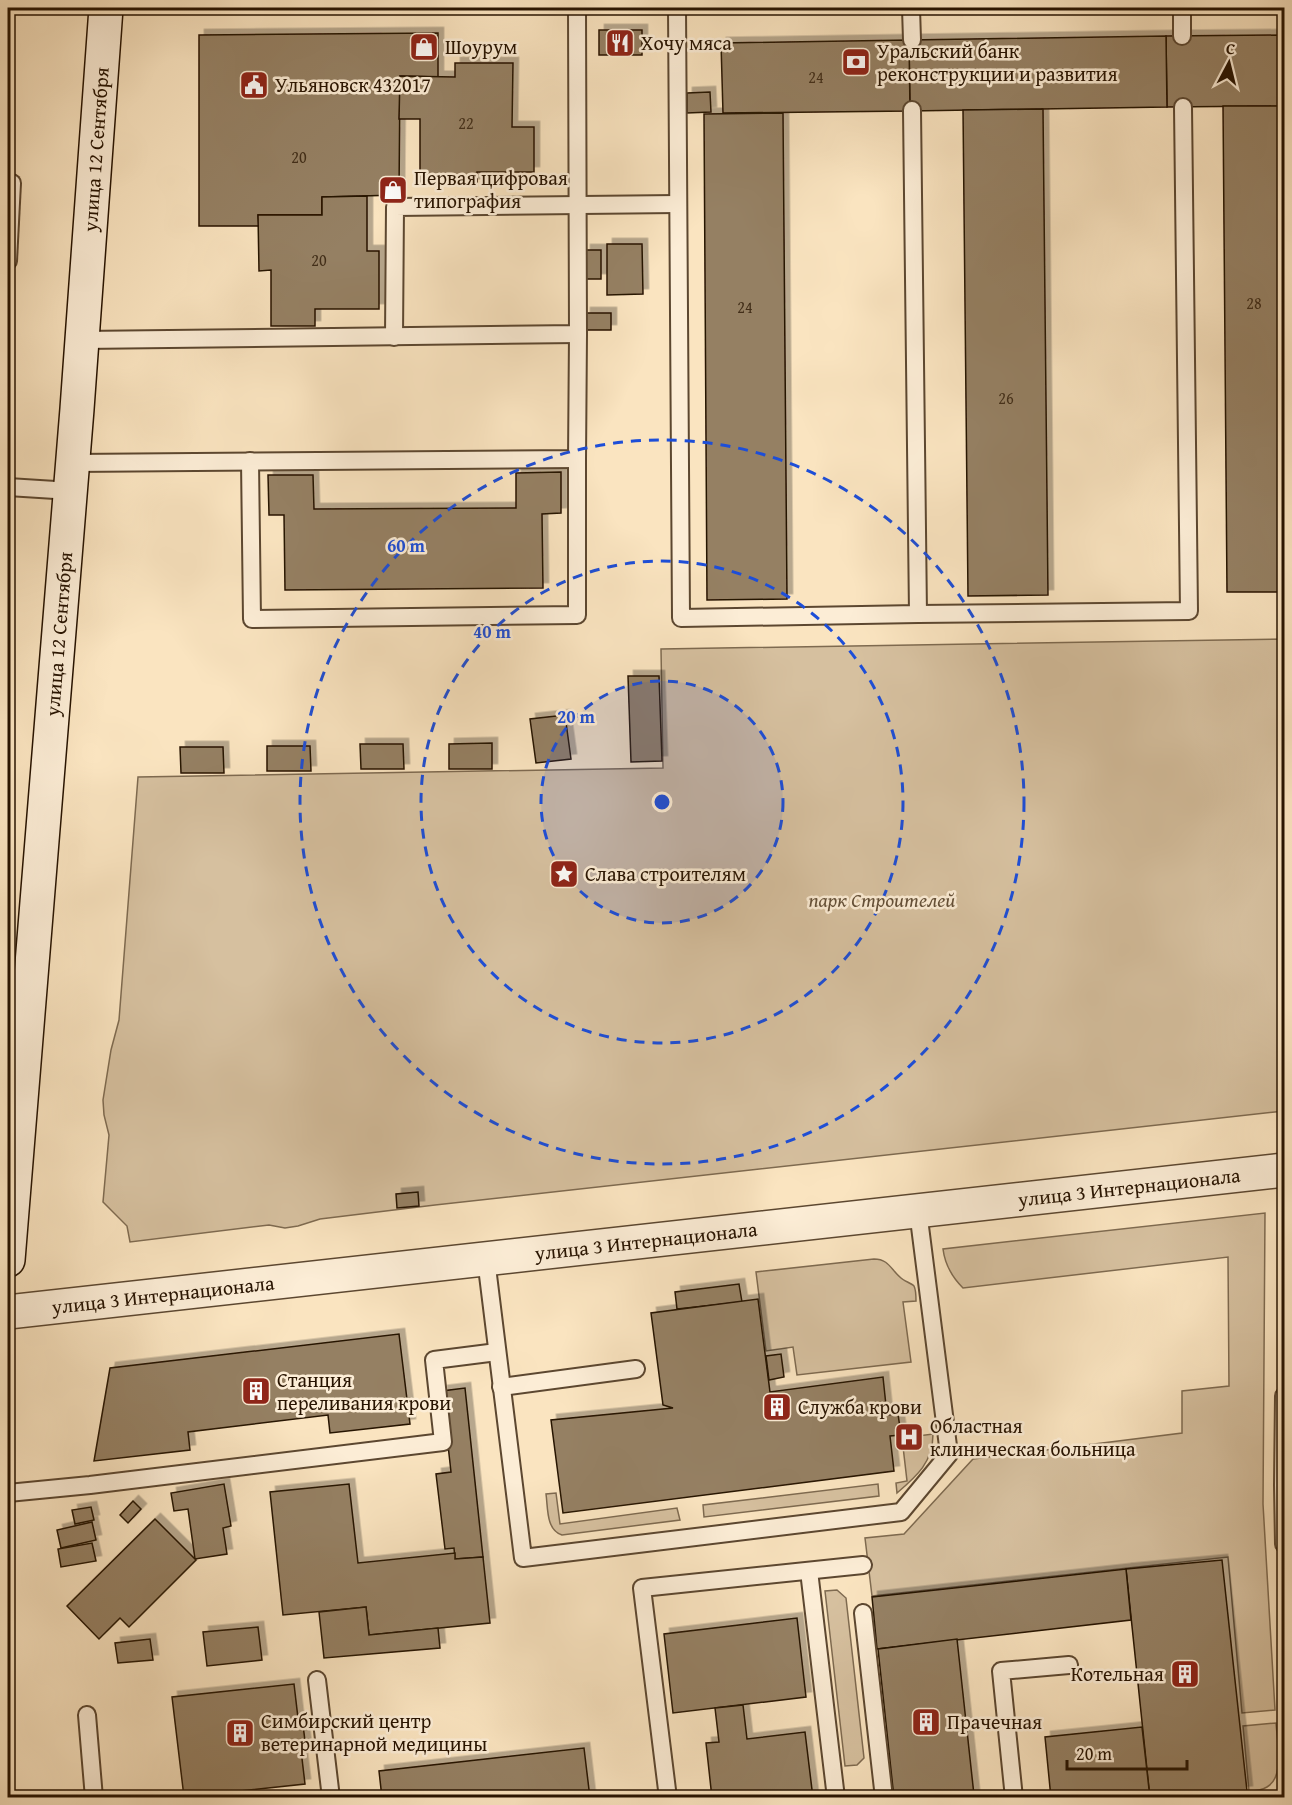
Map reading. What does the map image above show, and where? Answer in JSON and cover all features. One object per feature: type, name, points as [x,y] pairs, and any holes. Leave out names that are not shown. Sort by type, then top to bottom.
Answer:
[{"type":"street","name":"улица 12 Сентября","points":[[8,1260],[72,477],[106,8]]},
{"type":"street","name":"улица 3 Интернационала","points":[[8,1312],[1284,1170]]},
{"type":"lane","points":[[249,461],[252,620],[577,615],[577,8]]},
{"type":"lane","points":[[677,8],[681,618],[1189,611],[1182,107]]},
{"type":"lane","points":[[911,8],[912,40]]},
{"type":"lane","points":[[1182,8],[1182,36]]},
{"type":"lane","points":[[912,110],[918,614]]},
{"type":"lane","points":[[8,261],[12,183]]},
{"type":"lane","points":[[394,337],[394,207],[678,204]]},
{"type":"lane","points":[[82,340],[578,334]]},
{"type":"lane","points":[[8,487],[72,477],[249,461],[577,459]]},
{"type":"lane","points":[[486,1259],[523,1558],[901,1512],[950,1454],[918,1211]]},
{"type":"lane","points":[[8,1493],[102,1484],[443,1442],[434,1360],[497,1352]]},
{"type":"lane","points":[[501,1387],[636,1369]]},
{"type":"lane","points":[[1284,1396],[1284,1544]]},
{"type":"lane","points":[[668,1797],[642,1588],[863,1565]]},
{"type":"lane","points":[[809,1570],[836,1797]]},
{"type":"lane","points":[[863,1613],[884,1797]]},
{"type":"lane","points":[[1014,1797],[1001,1671],[1070,1665]]},
{"type":"lane","points":[[316,1680],[331,1797]]},
{"type":"lane","points":[[87,1715],[94,1797]]},
{"type":"green space","name":"парк Строителей","points":[[1284,639],[1284,1111],[435,1205],[320,1219],[285,1228],[269,1225],[130,1242],[127,1226],[103,1202],[109,1135],[103,1100],[111,1050],[119,1020],[138,777],[663,768],[661,649]]},
{"type":"green space","points":[[1265,1213],[1263,1504],[1275,1710],[1242,1713],[1228,1557],[872,1596],[865,1538],[904,1534],[973,1459],[1182,1433],[1182,1391],[1229,1386],[1228,1257],[963,1288],[950,1270],[943,1249]]},
{"type":"green space","points":[[874,1259],[886,1263],[915,1288],[916,1301],[903,1302],[911,1362],[797,1375],[793,1347],[766,1351],[756,1272]]},
{"type":"green space","points":[[933,1434],[927,1460],[911,1481],[897,1493],[896,1483],[907,1481],[902,1438]]},
{"type":"green space","points":[[878,1484],[879,1496],[704,1517],[703,1505]]},
{"type":"green space","points":[[556,1493],[560,1524],[677,1508],[680,1520],[562,1535],[550,1524],[548,1512],[546,1494]]},
{"type":"green space","points":[[837,1590],[846,1598],[864,1758],[857,1765],[845,1766],[825,1591]]},
{"type":"green space","points":[[1276,1723],[1279,1758],[1276,1775],[1267,1787],[1249,1791],[1243,1726]]},
{"type":"building","name":"Хочу мяса","points":[[599,30],[642,30],[642,55],[599,55]]},
{"type":"building","points":[[438,33],[438,77],[400,76],[399,195],[322,197],[322,215],[258,215],[259,226],[199,226],[199,35]]},
{"type":"building","points":[[1284,35],[1284,106],[1167,107],[1166,36]]},
{"type":"building","points":[[1166,36],[1167,107],[910,111],[909,40]]},
{"type":"building","points":[[909,40],[910,111],[723,113],[721,43]]},
{"type":"building","points":[[455,63],[513,63],[512,127],[534,127],[534,172],[477,172],[477,184],[420,184],[420,119],[399,119],[400,76],[455,77]]},
{"type":"building","points":[[710,92],[711,112],[687,113],[687,93]]},
{"type":"building","points":[[1223,106],[1284,106],[1284,592],[1227,592]]},
{"type":"building","points":[[1043,109],[1048,595],[968,596],[963,110]]},
{"type":"building","points":[[783,113],[787,599],[707,600],[704,114]]},
{"type":"building","points":[[367,196],[367,251],[379,251],[379,309],[315,309],[315,326],[271,326],[271,270],[259,271],[258,215],[322,215],[322,197]]},
{"type":"building","points":[[607,244],[642,244],[643,294],[607,295]]},
{"type":"building","points":[[585,250],[601,250],[601,279],[585,279]]},
{"type":"building","points":[[585,313],[611,313],[611,330],[585,330]]},
{"type":"building","points":[[561,472],[561,513],[542,514],[543,588],[285,590],[284,515],[269,515],[268,475],[313,475],[314,509],[516,508],[516,473]]},
{"type":"building","points":[[628,676],[659,676],[662,761],[631,762]]},
{"type":"building","points":[[565,715],[571,759],[536,763],[530,719]]},
{"type":"building","points":[[492,743],[492,769],[449,769],[449,744]]},
{"type":"building","points":[[360,744],[403,744],[404,769],[361,769]]},
{"type":"building","points":[[267,746],[310,746],[311,771],[267,771]]},
{"type":"building","points":[[180,747],[223,747],[224,773],[181,773]]},
{"type":"building","points":[[418,1192],[419,1206],[397,1208],[396,1194]]},
{"type":"building","points":[[739,1284],[742,1302],[677,1309],[675,1292]]},
{"type":"building","name":"Служба крови","points":[[758,1299],[770,1392],[883,1377],[887,1415],[898,1414],[901,1435],[890,1436],[894,1471],[563,1513],[551,1420],[673,1408],[663,1405],[651,1313]]},
{"type":"building","name":"Станция переливания крови","points":[[399,1334],[410,1424],[330,1433],[328,1415],[188,1432],[190,1450],[94,1461],[110,1368]]},
{"type":"building","points":[[781,1354],[784,1377],[769,1380],[766,1356]]},
{"type":"building","points":[[465,1388],[483,1557],[455,1559],[454,1548],[445,1549],[436,1474],[451,1472],[442,1391]]},
{"type":"building","points":[[224,1484],[231,1526],[223,1528],[227,1554],[195,1559],[188,1509],[174,1511],[171,1493]]},
{"type":"building","points":[[349,1484],[358,1563],[455,1553],[455,1559],[483,1557],[490,1623],[369,1635],[366,1607],[283,1615],[270,1492]]},
{"type":"building","points":[[133,1501],[141,1509],[128,1523],[120,1515]]},
{"type":"building","points":[[91,1507],[94,1520],[75,1524],[72,1510]]},
{"type":"building","points":[[155,1519],[196,1560],[129,1627],[120,1618],[99,1639],[67,1606]]},
{"type":"building","points":[[92,1522],[96,1540],[61,1548],[57,1530]]},
{"type":"building","points":[[92,1543],[96,1561],[61,1567],[58,1549]]},
{"type":"building","name":"Котельная","points":[[1222,1560],[1247,1791],[1190,1798],[1150,1798],[1126,1569]]},
{"type":"building","points":[[1126,1569],[1131,1620],[877,1649],[872,1597]]},
{"type":"building","points":[[366,1607],[369,1635],[438,1628],[440,1648],[324,1658],[319,1612]]},
{"type":"building","points":[[797,1618],[806,1697],[673,1713],[664,1634]]},
{"type":"building","points":[[258,1627],[262,1660],[207,1666],[203,1632]]},
{"type":"building","points":[[150,1639],[153,1660],[118,1663],[115,1643]]},
{"type":"building","name":"Прачечная","points":[[957,1639],[974,1795],[951,1798],[894,1798],[878,1649]]},
{"type":"building","name":"Симбирский центр ветеринарной медицины","points":[[294,1684],[298,1718],[302,1717],[306,1749],[301,1750],[305,1784],[184,1797],[172,1697]]},
{"type":"building","points":[[743,1705],[747,1739],[805,1732],[813,1798],[712,1798],[706,1743],[719,1742],[715,1708]]},
{"type":"building","points":[[1142,1727],[1150,1798],[1051,1798],[1045,1737]]},
{"type":"building","points":[[584,1748],[590,1798],[382,1798],[379,1771]]},
{"type":"place","name":"Хочу мяса","points":[[620,43]]},
{"type":"place","name":"Шоурум","points":[[424,47]]},
{"type":"place","name":"Уральский банк реконструкции и развития","points":[[856,62]]},
{"type":"place","name":"Ульяновск 432017","points":[[254,85]]},
{"type":"place","name":"Первая цифровая типография","points":[[393,190]]},
{"type":"place","name":"Слава строителям","points":[[564,874]]},
{"type":"place","name":"Станция переливания крови","points":[[256,1391]]},
{"type":"place","name":"Служба крови","points":[[777,1407]]},
{"type":"place","name":"Областная клиническая больница","points":[[909,1437]]},
{"type":"place","name":"Котельная","points":[[1185,1674]]},
{"type":"place","name":"Прачечная","points":[[926,1722]]},
{"type":"place","name":"Симбирский центр ветеринарной медицины","points":[[240,1733]]}]
